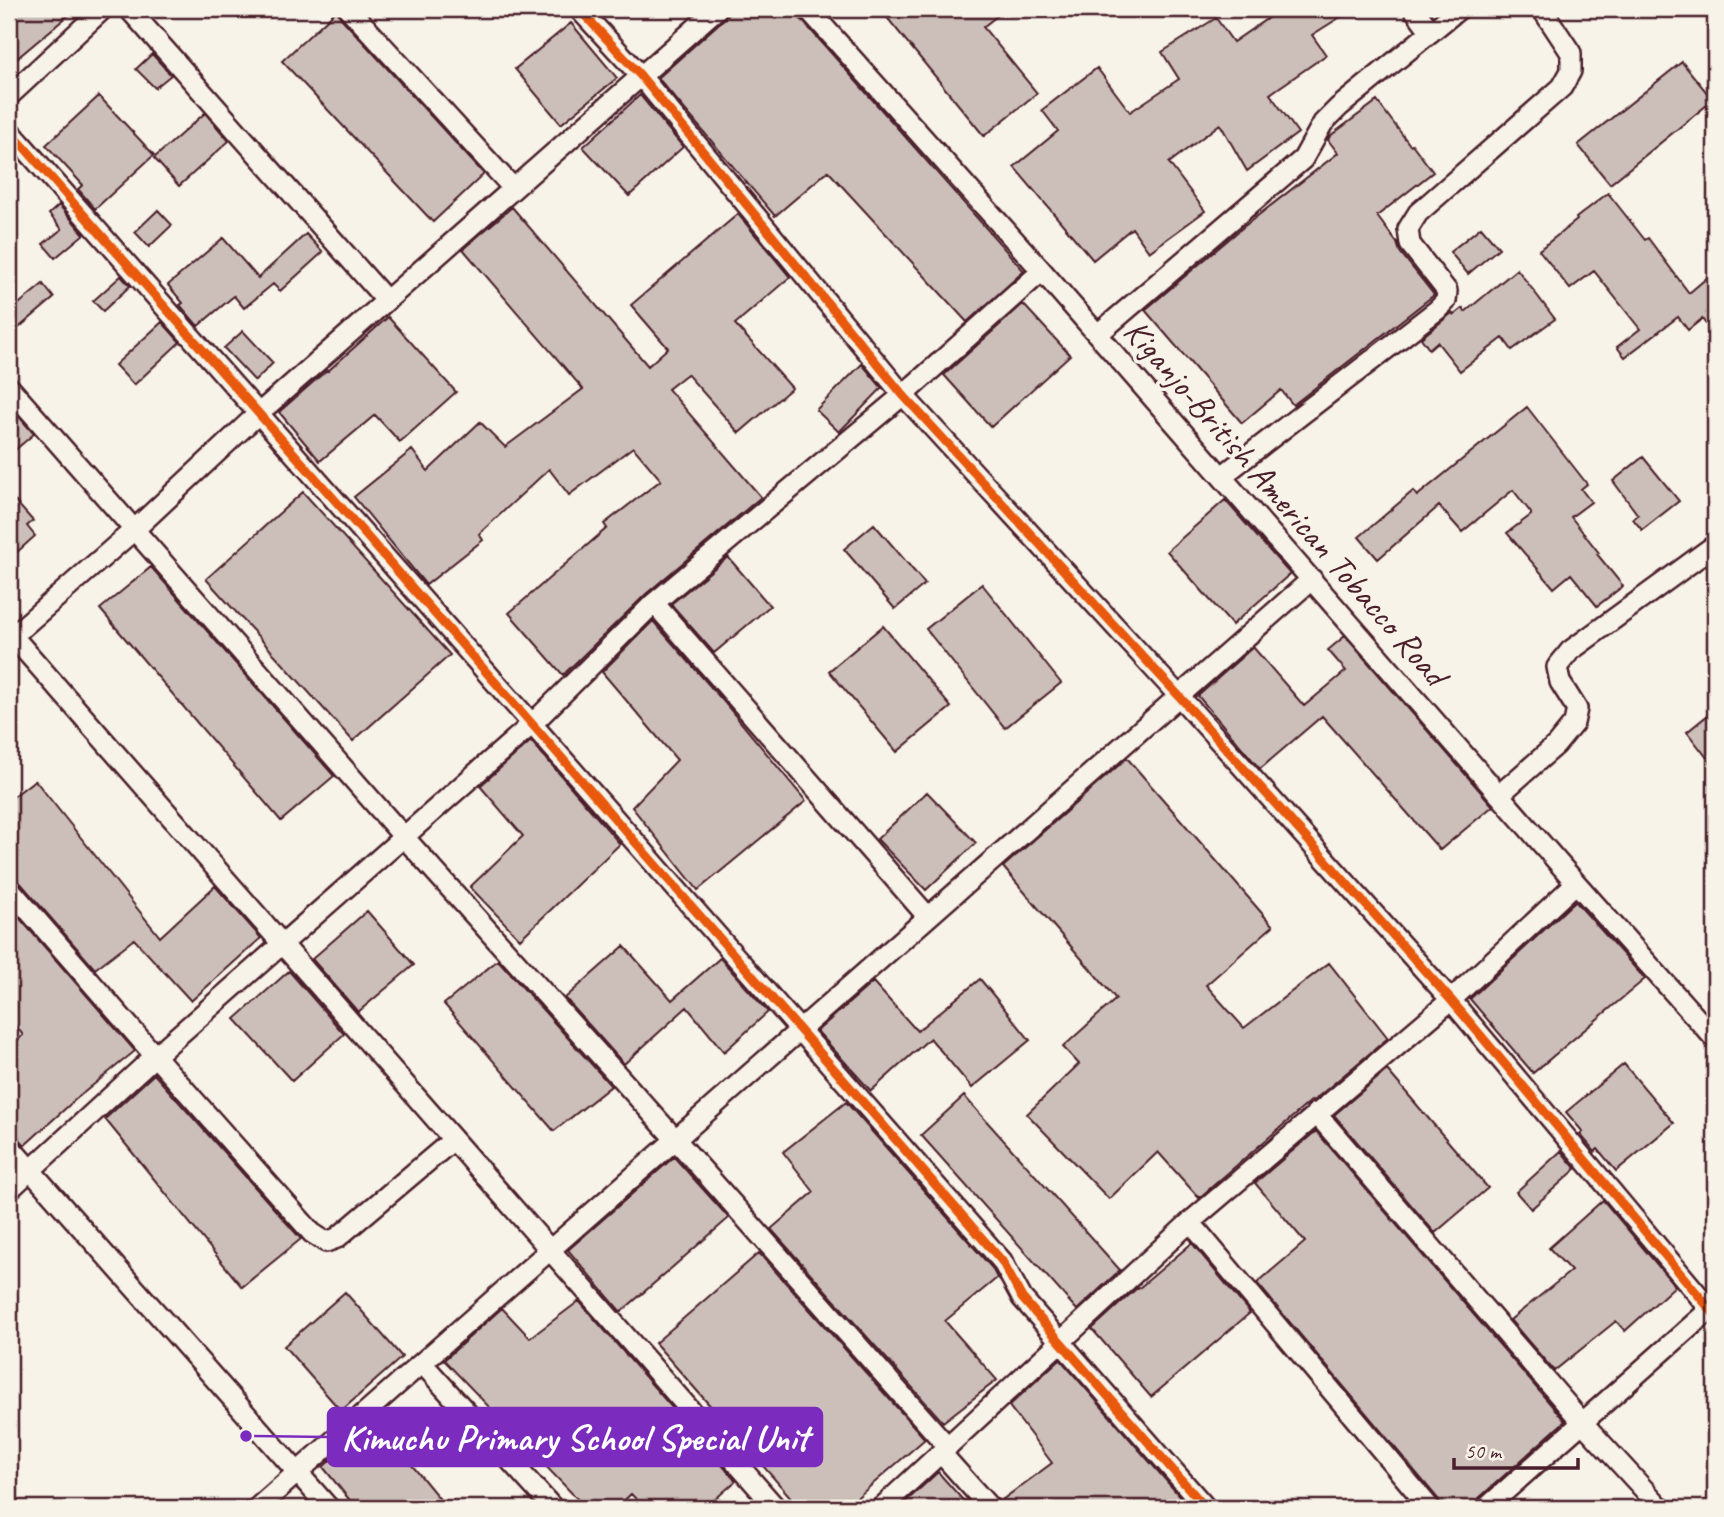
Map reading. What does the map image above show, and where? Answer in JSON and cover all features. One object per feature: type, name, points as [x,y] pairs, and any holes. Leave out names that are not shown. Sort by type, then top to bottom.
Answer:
[{"type":"street","points":[[9,96],[103,9]]},
{"type":"street","points":[[129,9],[386,300]]},
{"type":"street","points":[[349,9],[513,188]]},
{"type":"street","points":[[579,9],[639,75],[903,395],[1179,696],[1451,1000],[1714,1310],[1486,1508]]},
{"type":"street","points":[[717,9],[639,75],[258,414],[134,530],[10,636],[776,1508]]},
{"type":"street","name":"Kiganjo-British American Tobacco Road","points":[[808,9],[1098,334],[1715,1039]]},
{"type":"street","points":[[1413,9],[1431,32]]},
{"type":"street","points":[[1098,334],[1303,159],[1323,123],[1339,107],[1460,9]]},
{"type":"street","points":[[1222,476],[1446,301],[1447,291],[1410,244],[1408,229],[1418,213],[1562,87],[1572,71],[1571,52],[1542,9]]},
{"type":"street","points":[[9,131],[1002,1261],[1022,1298],[1206,1508]]},
{"type":"street","points":[[9,1190],[155,1056],[532,724],[654,603],[903,395],[1042,271]]},
{"type":"street","points":[[9,387],[403,836],[676,1140],[944,1450],[990,1508]]},
{"type":"street","points":[[1499,795],[1556,745],[1574,723],[1577,709],[1560,682],[1558,667],[1570,651],[1715,545]]},
{"type":"street","points":[[257,1508],[1312,579]]},
{"type":"street","points":[[654,603],[929,916]]},
{"type":"street","points":[[881,1508],[1190,1222],[1451,1000],[1576,883]]},
{"type":"street","points":[[9,888],[312,1233],[326,1242],[337,1238],[453,1140]]},
{"type":"street","points":[[1316,1114],[1582,1422],[1661,1508]]},
{"type":"street","points":[[9,1146],[329,1508]]},
{"type":"street","points":[[1190,1222],[1430,1508]]},
{"type":"street","points":[[422,1363],[553,1508]]},
{"type":"building","points":[[9,9],[76,9],[9,65]]},
{"type":"building","points":[[735,9],[794,9],[1024,271],[967,322],[828,171],[775,216],[658,78]]},
{"type":"building","points":[[880,9],[1006,9],[983,27],[1037,93],[984,136]]},
{"type":"building","points":[[1281,9],[1353,9],[1312,35],[1326,55],[1270,94],[1298,133],[1247,171],[1220,124],[1169,163],[1205,211],[1149,252],[1132,228],[1093,260],[1014,167],[1058,131],[1042,110],[1097,68],[1130,112],[1179,79],[1162,52],[1216,18],[1233,42]]},
{"type":"building","points":[[337,10],[340,17],[484,174],[433,222],[282,61]]},
{"type":"building","points":[[571,23],[617,78],[561,124],[515,69]]},
{"type":"building","points":[[152,54],[171,75],[155,88],[136,69]]},
{"type":"building","points":[[1682,62],[1713,100],[1610,184],[1578,145]]},
{"type":"building","points":[[640,95],[683,147],[629,196],[583,147]]},
{"type":"building","points":[[99,96],[154,155],[95,209],[78,189],[83,185],[46,145]]},
{"type":"building","points":[[1377,101],[1433,172],[1377,216],[1397,243],[1400,252],[1434,295],[1293,405],[1281,390],[1242,423],[1145,310],[1242,228],[1338,153],[1328,140],[1330,136]]},
{"type":"building","points":[[205,113],[229,141],[179,186],[154,158]]},
{"type":"building","points":[[1608,193],[1645,240],[1648,238],[1689,293],[1708,277],[1715,285],[1715,336],[1702,319],[1688,330],[1678,317],[1625,357],[1617,347],[1640,329],[1594,271],[1570,289],[1539,250]]},
{"type":"building","points":[[59,205],[84,234],[55,258],[43,244],[62,229],[49,214]]},
{"type":"building","points":[[512,207],[648,366],[668,348],[631,305],[738,214],[790,277],[735,324],[792,388],[739,433],[687,374],[668,389],[761,497],[646,594],[563,675],[509,613],[607,528],[604,524],[661,480],[633,447],[569,495],[549,469],[479,534],[483,540],[426,585],[354,497],[412,450],[428,471],[480,422],[505,447],[583,389],[463,249]]},
{"type":"building","points":[[158,210],[172,225],[149,247],[135,232]]},
{"type":"building","points":[[1481,227],[1499,248],[1468,274],[1450,252]]},
{"type":"building","points":[[306,234],[323,252],[280,291],[273,284],[244,308],[234,296],[198,326],[180,305],[183,303],[168,285],[223,238],[258,278]]},
{"type":"building","points":[[1517,269],[1555,319],[1512,350],[1503,338],[1460,371],[1437,342],[1429,349],[1421,338],[1452,313],[1454,315],[1463,308],[1465,312]]},
{"type":"building","points":[[121,276],[130,286],[103,311],[93,301]]},
{"type":"building","points":[[43,284],[54,298],[9,336],[9,312]]},
{"type":"building","points":[[1023,304],[1070,355],[991,427],[944,375]]},
{"type":"building","points":[[388,317],[456,392],[400,442],[375,415],[320,461],[279,412]]},
{"type":"building","points":[[162,322],[180,342],[134,385],[115,365]]},
{"type":"building","points":[[243,331],[273,363],[255,381],[224,348]]},
{"type":"building","points":[[862,364],[882,388],[839,432],[816,410]]},
{"type":"building","points":[[9,405],[34,434],[9,455]]},
{"type":"building","points":[[1527,407],[1587,484],[1581,489],[1591,502],[1571,517],[1623,586],[1597,606],[1571,574],[1554,588],[1507,533],[1531,515],[1513,490],[1462,532],[1439,506],[1378,559],[1359,537],[1413,491],[1417,496]]},
{"type":"building","points":[[1643,457],[1679,501],[1642,530],[1633,519],[1638,515],[1613,481]]},
{"type":"building","points":[[303,492],[450,655],[353,741],[206,579]]},
{"type":"building","points":[[9,494],[33,521],[27,526],[35,536],[16,553],[9,545]]},
{"type":"building","points":[[1225,500],[1290,574],[1232,625],[1167,551]]},
{"type":"building","points":[[874,524],[925,584],[895,609],[844,549]]},
{"type":"building","points":[[728,557],[770,606],[714,653],[671,604]]},
{"type":"building","points":[[151,567],[334,776],[281,821],[100,609]]},
{"type":"building","points":[[982,584],[1061,683],[1005,728],[926,629]]},
{"type":"building","points":[[653,621],[806,801],[698,890],[632,807],[677,760],[602,672]]},
{"type":"building","points":[[883,626],[951,707],[897,752],[829,671]]},
{"type":"building","points":[[1345,636],[1493,806],[1440,850],[1322,716],[1260,769],[1198,696],[1253,647],[1304,706],[1346,671],[1328,650]]},
{"type":"building","points":[[1708,715],[1715,723],[1715,768],[1687,732]]},
{"type":"building","points":[[531,741],[620,844],[520,939],[470,887],[523,836],[480,786]]},
{"type":"building","points":[[1127,758],[1273,926],[1206,985],[1244,1028],[1329,963],[1388,1038],[1199,1198],[1158,1152],[1109,1199],[1027,1114],[1079,1064],[1063,1047],[1116,999],[1003,867]]},
{"type":"building","points":[[35,780],[160,937],[215,886],[261,938],[191,1001],[134,939],[95,969],[18,880],[9,876],[9,800]]},
{"type":"building","points":[[927,792],[976,843],[926,890],[877,839]]},
{"type":"building","points":[[1575,901],[1645,979],[1533,1073],[1470,999]]},
{"type":"building","points":[[9,906],[135,1051],[25,1145],[9,1132],[9,1049],[23,1035],[9,1018]]},
{"type":"building","points":[[367,911],[414,965],[358,1012],[312,959]]},
{"type":"building","points":[[624,946],[672,1000],[720,958],[768,1012],[724,1052],[687,1007],[624,1064],[565,998]]},
{"type":"building","points":[[498,960],[611,1086],[554,1131],[444,1004]]},
{"type":"building","points":[[289,971],[344,1034],[292,1081],[235,1019]]},
{"type":"building","points":[[980,979],[1030,1040],[972,1088],[930,1038],[871,1091],[817,1031],[873,982],[917,1031]]},
{"type":"building","points":[[1624,1064],[1674,1123],[1616,1171],[1598,1149],[1595,1152],[1566,1112]]},
{"type":"building","points":[[1387,1070],[1488,1188],[1435,1233],[1334,1115]]},
{"type":"building","points":[[154,1074],[301,1239],[242,1287],[105,1119]]},
{"type":"building","points":[[964,1096],[1120,1270],[1077,1310],[921,1135]]},
{"type":"building","points":[[846,1102],[992,1268],[997,1278],[945,1321],[997,1380],[943,1422],[771,1229],[814,1192],[783,1152]]},
{"type":"building","points":[[1316,1131],[1565,1421],[1471,1508],[1442,1508],[1439,1500],[1257,1283],[1305,1242],[1255,1183]]},
{"type":"building","points":[[1561,1151],[1576,1169],[1531,1209],[1516,1192]]},
{"type":"building","points":[[674,1157],[729,1218],[621,1312],[568,1250]]},
{"type":"building","points":[[1603,1200],[1675,1286],[1625,1331],[1616,1321],[1554,1371],[1510,1320],[1571,1271],[1549,1248]]},
{"type":"building","points":[[1192,1243],[1250,1313],[1151,1397],[1092,1329]]},
{"type":"building","points":[[759,1253],[925,1439],[845,1508],[800,1508],[655,1343]]},
{"type":"building","points":[[345,1292],[402,1357],[341,1411],[284,1346]]},
{"type":"building","points":[[579,1301],[736,1481],[705,1508],[645,1508],[631,1494],[616,1508],[586,1508],[444,1360],[502,1308],[530,1338]]},
{"type":"building","points":[[1060,1359],[1190,1508],[1009,1508],[1002,1500],[1052,1463],[1009,1406]]},
{"type":"building","points":[[375,1420],[447,1508],[356,1508],[323,1467]]},
{"type":"building","points":[[938,1472],[970,1508],[899,1508]]},
{"type":"cycle path","points":[[579,9],[640,75],[903,395],[1179,696],[1451,1000],[1715,1315]]},
{"type":"cycle path","points":[[9,130],[1002,1261],[1022,1298],[1206,1508]]},
{"type":"place","name":"Kimuchu Primary School Special Unit","points":[[246,1436]]}]
